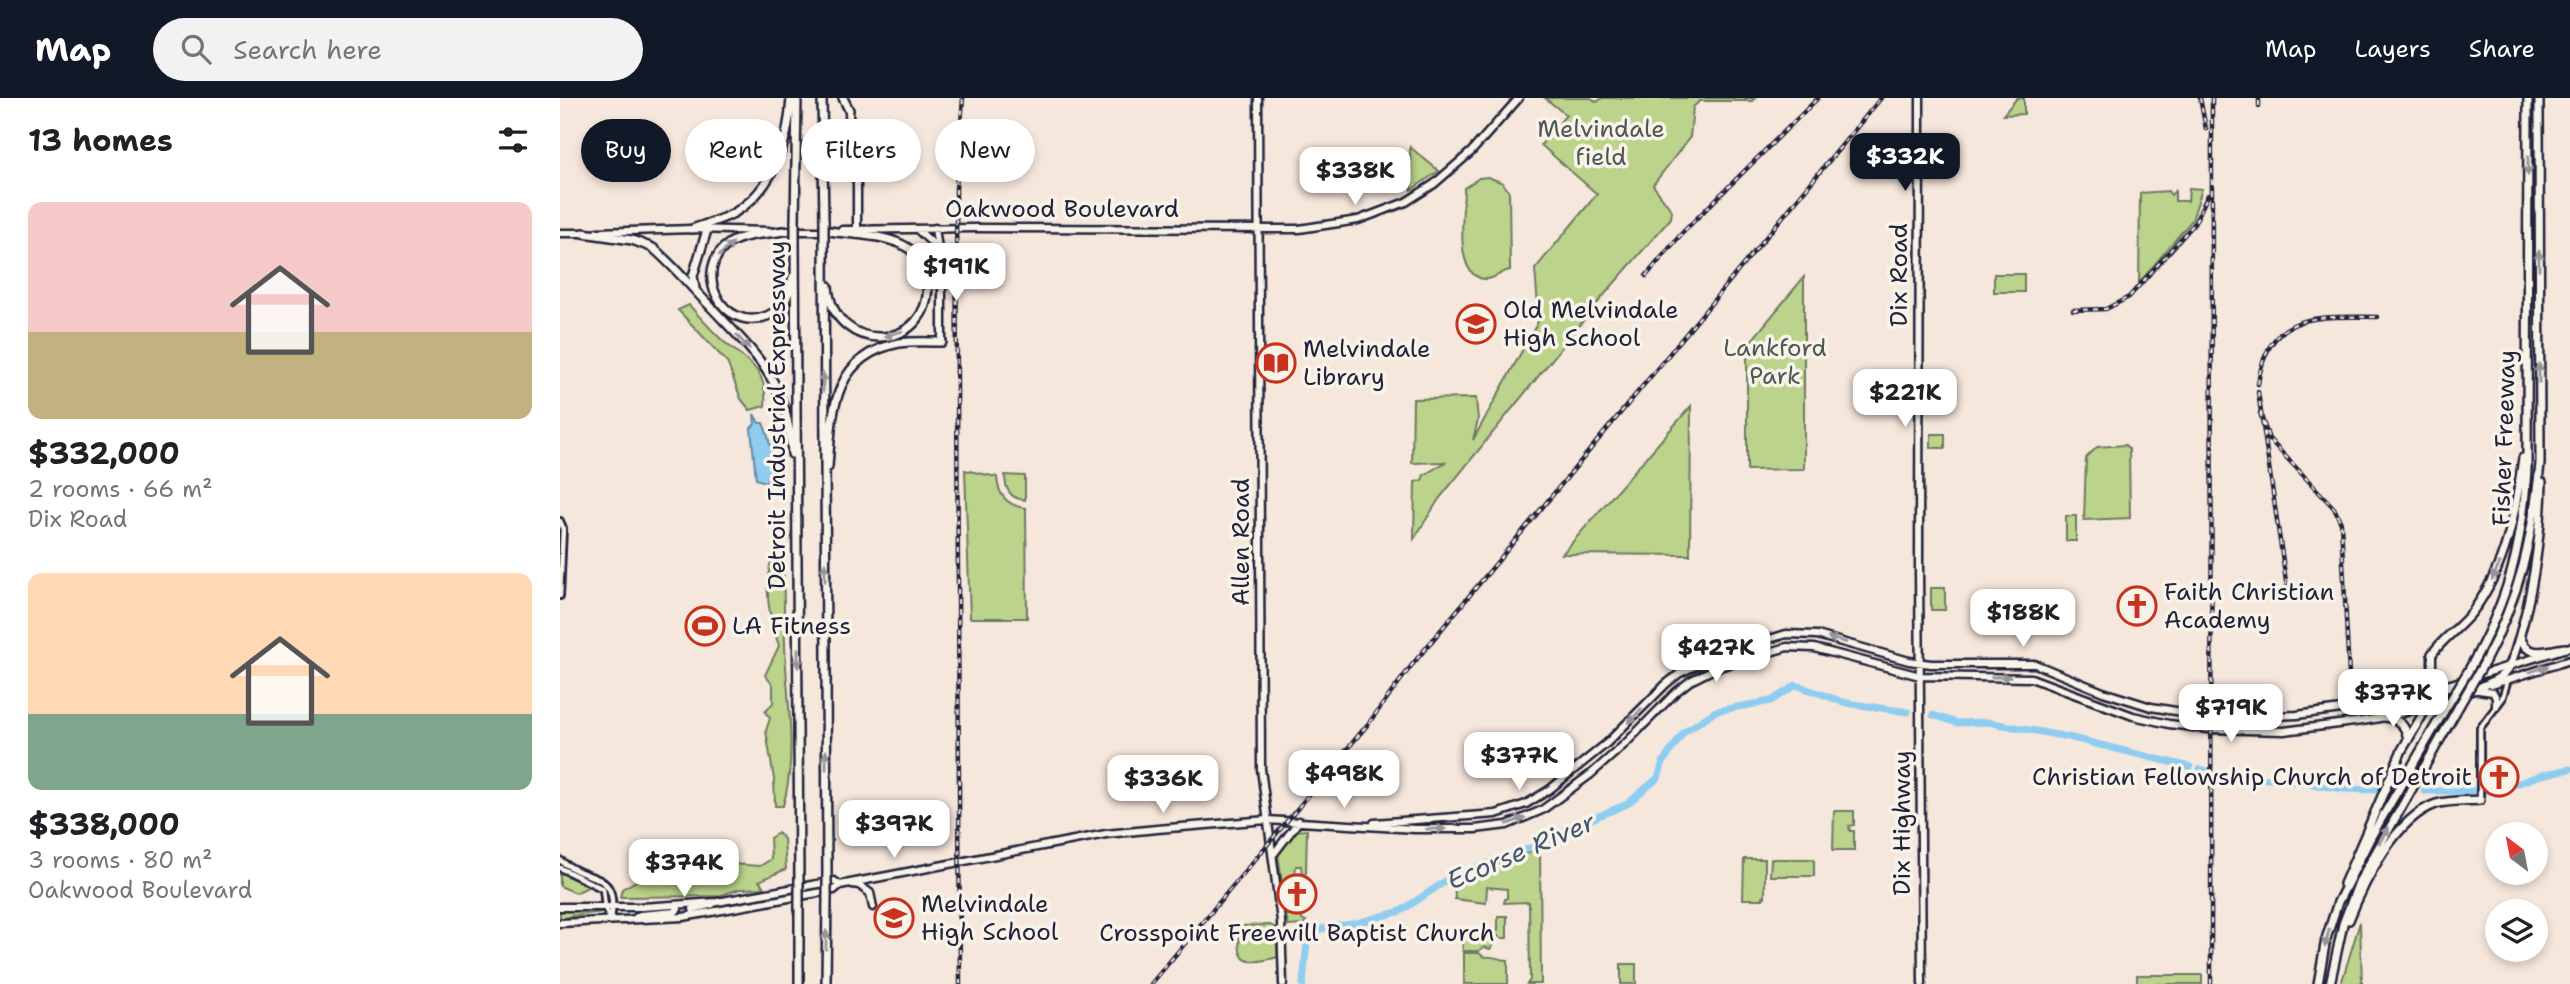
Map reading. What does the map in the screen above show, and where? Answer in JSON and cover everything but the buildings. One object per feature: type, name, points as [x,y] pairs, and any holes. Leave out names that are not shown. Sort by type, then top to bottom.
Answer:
[{"type":"highway","points":[[692,229],[736,212],[762,187],[772,172],[783,145],[791,98]]},
{"type":"highway","name":"Detroit Industrial Expressway","points":[[797,98],[795,274],[799,984]]},
{"type":"highway","name":"Detroit Industrial Expressway","points":[[822,98],[826,984]]},
{"type":"highway","points":[[843,98],[849,110]]},
{"type":"highway","name":"Fisher Freeway","points":[[2318,984],[2326,939],[2342,894],[2372,835],[2470,668],[2504,597],[2517,557],[2524,517],[2528,98]]},
{"type":"highway","name":"Fisher Freeway","points":[[2330,984],[2350,903],[2367,866],[2484,663],[2508,614],[2522,573],[2535,513],[2540,464],[2539,98]]},
{"type":"highway","points":[[696,292],[693,276],[706,230]]},
{"type":"highway","points":[[783,231],[742,238],[728,245],[715,261],[711,277],[713,289],[719,302],[729,312],[742,318],[760,318],[771,314],[782,305],[795,274]]},
{"type":"highway","points":[[824,256],[828,293],[834,310],[840,319],[859,333],[882,338],[893,336],[913,324],[921,314],[928,292],[926,271],[916,253],[891,240],[829,231]]},
{"type":"highway","points":[[583,233],[648,245],[757,356],[778,387],[790,428],[796,500]]},
{"type":"highway","points":[[825,524],[832,415],[836,395],[844,379],[862,359],[882,348],[908,342],[942,342]]},
{"type":"highway","points":[[2432,654],[2442,640],[2474,610],[2501,561],[2516,513],[2526,433]]},
{"type":"highway","points":[[2476,690],[2498,678],[2509,666],[2520,634],[2538,541],[2542,474],[2540,464]]},
{"type":"highway","points":[[2520,634],[2524,646],[2535,653],[2569,652]]},
{"type":"highway","points":[[2342,894],[2346,875],[2408,740],[2436,695],[2449,685]]},
{"type":"highway","points":[[2384,717],[2402,724],[2408,740]]},
{"type":"highway","points":[[2333,967],[2364,886],[2409,821],[2434,805],[2480,795]]},
{"type":"main road","name":"Allen Road","points":[[1258,98],[1260,739],[1267,820],[1282,930],[1283,984]]},
{"type":"main road","name":"Oakwood Boulevard","points":[[560,233],[692,229],[829,231],[935,228],[1308,228],[1358,220],[1406,202],[1465,159],[1519,98]]},
{"type":"main road","name":"Dix Road","points":[[1920,98],[1920,663]]},
{"type":"main road","points":[[849,110],[850,148],[858,184],[858,230]]},
{"type":"main road","points":[[935,228],[942,293],[942,342]]},
{"type":"main road","points":[[918,230],[932,243],[940,266]]},
{"type":"main road","points":[[1365,825],[1496,814],[1526,804],[1549,790],[1600,750],[1666,684],[1681,673],[1715,656],[1786,634],[1817,635],[1920,663],[2035,664],[2130,701],[2188,713],[2253,717],[2359,707],[2423,694],[2509,666],[2569,652]]},
{"type":"main road","points":[[560,923],[695,915],[834,890],[841,885],[1106,834],[1267,820],[1415,829],[1475,829],[1507,825],[1553,803],[1606,762],[1675,692],[1690,681],[1716,668],[1777,649],[1797,646],[1920,676],[2031,678],[2158,722],[2208,729],[2284,732],[2358,722],[2429,705],[2562,662],[2569,652]]},
{"type":"main road","points":[[2423,694],[2432,685],[2432,654]]},
{"type":"main road","points":[[1899,671],[1903,659]]},
{"type":"main road","points":[[2508,679],[2511,673],[2525,662]]},
{"type":"main road","name":"Dix Highway","points":[[1920,663],[1922,984]]},
{"type":"main road","points":[[1941,677],[1942,664]]},
{"type":"main road","points":[[1974,664],[1974,677]]},
{"type":"main road","points":[[2476,690],[2493,692],[2496,707]]},
{"type":"main road","points":[[2122,711],[2129,707],[2130,701]]},
{"type":"main road","points":[[2358,722],[2355,714],[2359,707]]},
{"type":"main road","points":[[2339,725],[2345,718],[2342,709]]},
{"type":"main road","points":[[1272,857],[1299,821]]},
{"type":"main road","points":[[560,907],[717,902],[834,881],[841,885],[859,885],[872,898],[873,906]]},
{"type":"main road","points":[[695,915],[693,909],[717,902]]},
{"type":"main road","points":[[632,920],[640,915],[675,912],[678,909],[676,905]]},
{"type":"street","points":[[560,523],[563,528],[560,596]]},
{"type":"street","points":[[2480,795],[2480,728],[2502,699],[2508,679]]},
{"type":"street","points":[[560,860],[576,872],[608,884],[612,894],[611,920]]},
{"type":"street","points":[[560,868],[575,878],[603,888],[605,907],[611,920]]},
{"type":"green space","name":"Melvindale field","points":[[1545,98],[1591,98],[1597,102],[1602,98],[1755,98],[1752,101],[1700,101],[1693,107],[1690,137],[1653,185],[1672,211],[1671,218],[1604,295],[1439,499],[1414,539],[1415,482],[1422,480],[1424,475],[1446,462],[1412,463],[1413,399],[1476,398],[1478,420],[1473,440],[1539,320],[1535,269],[1597,194],[1541,145],[1566,115]]},
{"type":"green space","points":[[2017,98],[2024,98],[2024,114],[2003,115]]},
{"type":"green space","points":[[1410,147],[1439,171],[1411,190]]},
{"type":"green space","points":[[1488,177],[1503,183],[1509,192],[1510,270],[1484,279],[1474,275],[1468,266],[1464,255],[1462,226],[1464,188],[1479,178]]},
{"type":"green space","points":[[2189,188],[2202,189],[2192,220],[2139,283],[2140,193],[2168,191],[2171,195],[2175,191],[2175,201],[2188,201]]},
{"type":"green space","points":[[1994,274],[2024,274],[2024,292],[1994,292]]},
{"type":"green space","name":"Lankford Park","points":[[1804,277],[1804,469],[1747,470],[1747,346]]},
{"type":"green space","points":[[689,305],[760,375],[765,406],[750,410],[741,399],[727,362],[678,310]]},
{"type":"green space","points":[[1691,406],[1690,555],[1562,554]]},
{"type":"green space","points":[[1931,434],[1945,434],[1945,448],[1931,448]]},
{"type":"green space","points":[[2125,445],[2129,449],[2130,518],[2084,520],[2086,458],[2097,447]]},
{"type":"green space","points":[[965,470],[997,477],[999,490],[1005,499],[1026,508],[1027,618],[970,618]]},
{"type":"green space","points":[[1005,475],[1025,476],[1025,500],[1016,498],[1009,492]]},
{"type":"green space","points":[[2066,516],[2076,516],[2076,541],[2066,541]]},
{"type":"green space","points":[[772,558],[783,560],[790,736],[789,772],[783,806],[775,806],[774,779],[766,731],[770,718],[765,712],[773,703],[773,685],[765,675],[779,646],[768,602]]},
{"type":"green space","points":[[1931,588],[1945,588],[1945,610],[1931,610]]},
{"type":"green space","points":[[1834,811],[1854,811],[1854,825],[1849,826],[1850,831],[1854,831],[1854,850],[1833,850]]},
{"type":"green space","points":[[1307,830],[1306,873],[1302,874],[1301,866],[1296,866],[1291,902],[1301,903],[1302,920],[1306,921],[1303,925],[1288,926],[1278,854],[1279,849],[1295,831]]},
{"type":"green space","points":[[778,833],[784,839],[786,869],[759,881],[765,888],[740,889],[718,896],[620,897],[622,889],[640,879],[659,882],[679,868],[732,864],[760,866],[771,859],[770,838]]},
{"type":"green space","points":[[1540,848],[1541,984],[1527,984],[1530,980],[1529,902],[1504,903],[1507,889],[1487,887],[1486,903],[1455,899],[1454,880]]},
{"type":"green space","points":[[1744,859],[1765,859],[1763,899],[1743,899]]},
{"type":"green space","points":[[1771,859],[1814,859],[1814,876],[1770,876]]},
{"type":"green space","points":[[560,871],[590,886],[576,893],[560,886]]},
{"type":"green space","points":[[560,910],[603,910],[604,912],[560,920]]},
{"type":"green space","points":[[1498,916],[1507,916],[1507,938],[1501,938],[1494,933],[1498,930]]},
{"type":"green space","points":[[2360,922],[2362,984],[2341,984]]},
{"type":"green space","points":[[1270,925],[1276,928],[1278,957],[1256,961],[1244,958],[1239,947],[1240,926]]},
{"type":"green space","points":[[1463,932],[1488,932],[1493,946],[1479,951],[1463,951]]},
{"type":"green space","points":[[1464,953],[1479,953],[1484,957],[1508,960],[1508,984],[1464,984]]},
{"type":"green space","points":[[1621,964],[1636,964],[1636,984],[1621,984]]},
{"type":"green space","points":[[2137,975],[2202,975],[2202,984],[2137,984]]},
{"type":"water","points":[[754,414],[759,423],[763,423],[770,445],[772,461],[766,482],[756,479],[751,428],[755,424]]},
{"type":"waterway","name":"Ecorse River","points":[[1303,984],[1307,942],[1314,930],[1357,923],[1401,911],[1453,876],[1552,840],[1566,830],[1627,804],[1658,778],[1663,762],[1684,732],[1716,711],[1771,701],[1796,685],[1846,703],[1908,712]]},
{"type":"waterway","name":"Ecorse River","points":[[1933,715],[1957,723],[1987,722],[2068,737],[2190,767]]},
{"type":"waterway","name":"Ecorse River","points":[[2200,769],[2207,771]]},
{"type":"waterway","name":"Ecorse River","points":[[2424,791],[2497,791],[2541,775],[2570,769]]},
{"type":"waterway","name":"Ecorse River","points":[[2228,775],[2300,782]]},
{"type":"waterway","name":"Ecorse River","points":[[2311,784],[2343,789],[2378,790]]},
{"type":"railway","points":[[960,984],[956,189],[963,98]]},
{"type":"railway","points":[[1646,276],[1683,232],[1818,98]]},
{"type":"railway","points":[[1151,984],[1368,724],[1412,665],[1881,98]]},
{"type":"railway","points":[[2200,98],[2206,129]]},
{"type":"railway","points":[[2211,984],[2212,98]]},
{"type":"railway","points":[[2259,98],[2259,106]]},
{"type":"railway","points":[[2073,310],[2106,309],[2129,297],[2194,224],[2208,195]]},
{"type":"railway","points":[[2258,384],[2264,360],[2273,342],[2285,330],[2300,322],[2317,318],[2378,317]]},
{"type":"railway","points":[[2258,392],[2288,595]]},
{"type":"railway","points":[[2260,413],[2269,439],[2334,508],[2341,523],[2349,675]]},
{"type":"place","name":"Old Melvindale High School","points":[[1476,324]]},
{"type":"place","name":"Melvindale Library","points":[[1276,363]]},
{"type":"place","name":"Faith Christian Academy","points":[[2137,606]]},
{"type":"place","name":"LA Fitness","points":[[705,626]]},
{"type":"place","name":"Christian Fellowship Church of Detroit","points":[[2499,777]]},
{"type":"place","name":"Crosspoint Freewill Baptist Church","points":[[1297,894]]},
{"type":"place","name":"Melvindale High School","points":[[894,918]]}]
